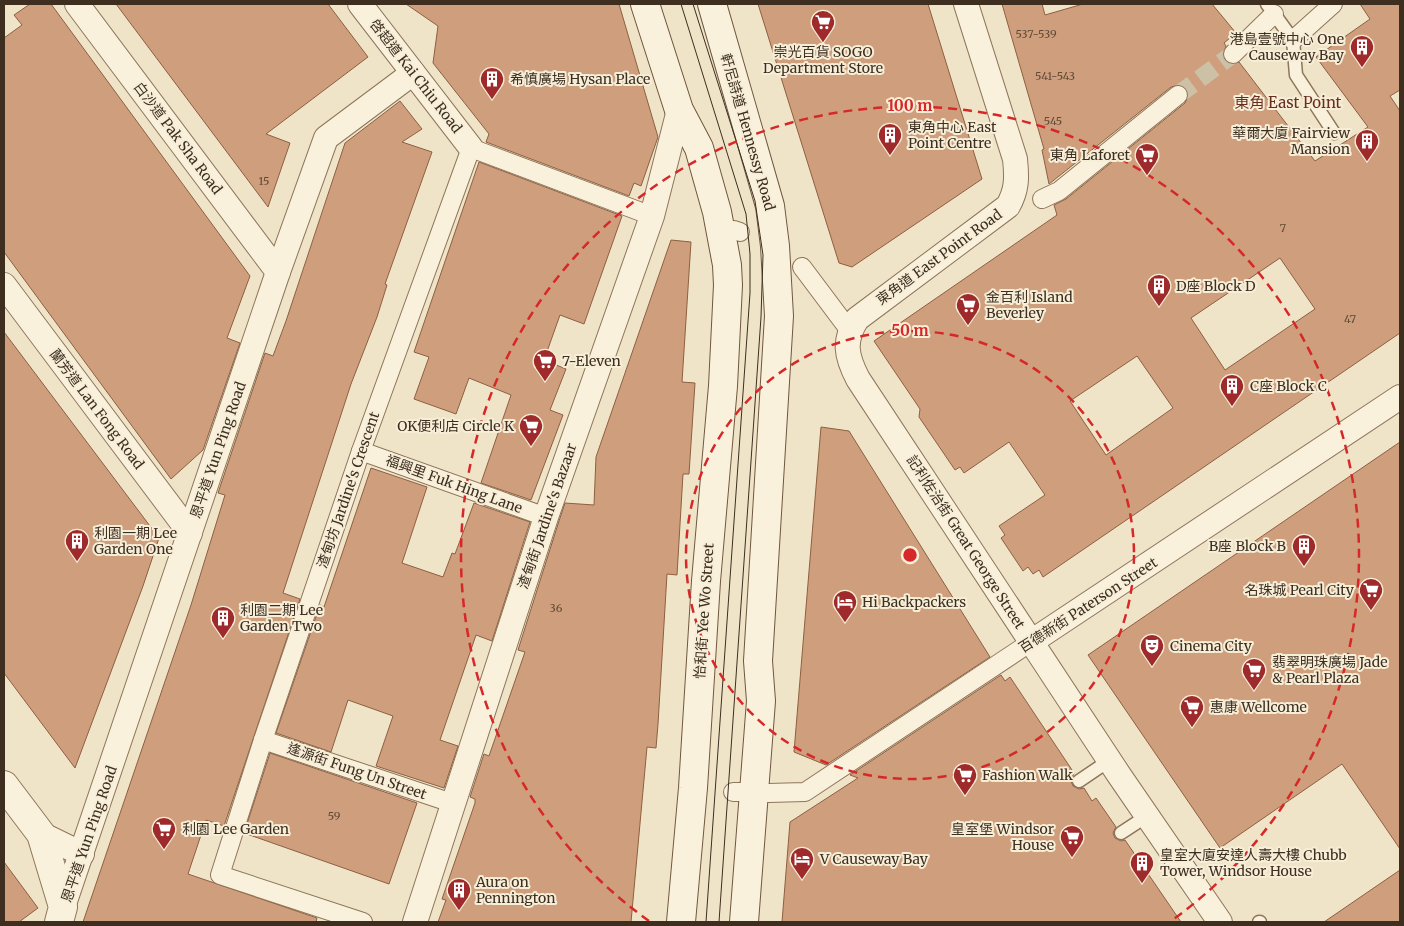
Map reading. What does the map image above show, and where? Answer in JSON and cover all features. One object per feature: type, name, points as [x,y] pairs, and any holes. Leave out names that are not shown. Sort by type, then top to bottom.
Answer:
[{"type":"main road","points":[[644,4],[679,110]]},
{"type":"main road","name":"軒尼詩道 Hennessy Road","points":[[712,4],[770,206],[778,302],[777,352],[758,661],[761,701],[744,922]]},
{"type":"main road","name":"怡和街 Yee Wo Street","points":[[679,110],[699,148],[717,212],[727,265],[728,300],[723,386],[706,581],[693,788],[681,922]]},
{"type":"main road","points":[[4,785],[41,834],[61,915]]},
{"type":"street","name":"白沙道 Pak Sha Road","points":[[77,4],[278,272]]},
{"type":"street","name":"啓超道 Kai Chiu Road","points":[[360,4],[471,148]]},
{"type":"street","name":"東角道 East Point Road","points":[[850,331],[857,318],[1008,206],[1015,193],[1017,178],[1014,159],[966,4]]},
{"type":"street","points":[[1293,40],[1333,4]]},
{"type":"street","points":[[1233,54],[1270,9]]},
{"type":"street","name":"恩平道 Yun Ping Road","points":[[61,915],[278,272],[326,138],[413,73]]},
{"type":"street","points":[[1042,199],[1060,191],[1178,95]]},
{"type":"street","name":"渣甸街 Jardine's Bazaar","points":[[415,922],[546,517],[652,216],[679,110]]},
{"type":"street","points":[[471,148],[652,216]]},
{"type":"street","name":"渣甸坊 Jardine's Crescent","points":[[363,922],[220,875],[263,740],[361,450],[471,148]]},
{"type":"street","points":[[802,267],[850,331]]},
{"type":"street","name":"蘭芳道 Lan Fong Road","points":[[4,285],[190,533]]},
{"type":"street","name":"記利佐治街 Great George Street","points":[[850,331],[846,342],[847,355],[858,379],[1031,642],[1220,922]]},
{"type":"street","name":"百德新街 Paterson Street","points":[[768,793],[805,792],[1400,397]]},
{"type":"street","name":"福興里 Fuk Hing Lane","points":[[361,450],[546,517]]},
{"type":"street","name":"逢源街 Fung Un Street","points":[[263,740],[452,803]]},
{"type":"street","points":[[41,834],[82,854]]},
{"type":"lane","points":[[1270,9],[1293,40],[1296,75],[1334,133]]},
{"type":"lane","points":[[1079,781],[1110,760]]},
{"type":"lane","points":[[1121,833],[1147,816]]},
{"type":"building","points":[[30,4],[51,4],[250,276],[227,338],[240,343],[203,450],[171,479],[4,252],[4,38],[22,25],[14,15]]},
{"type":"building","points":[[116,4],[328,4],[368,57],[266,134],[290,143],[268,207]]},
{"type":"building","points":[[406,4],[619,4],[658,137],[641,186],[634,183],[629,196],[486,142],[489,134],[433,63],[438,26]]},
{"type":"building","name":"東角中心 East Point Centre","points":[[758,4],[928,4],[982,179],[852,267],[839,263]]},
{"type":"building","points":[[1002,4],[1042,4],[1045,15],[1083,4],[1212,4],[1236,33],[1224,43],[1226,46],[1223,56],[1225,61],[1231,64],[1239,62],[1315,161],[1368,127],[1316,57],[1370,19],[1360,4],[1400,4],[1400,90],[1390,96],[1400,111],[1400,333],[1043,577],[1039,570],[1033,574],[1028,567],[1023,571],[1001,538],[1005,535],[999,526],[1045,495],[1009,442],[964,473],[960,467],[955,470],[919,417],[920,409],[874,341],[1057,215],[1054,205],[1066,199],[1185,103],[1189,94],[1182,85],[1171,87],[1049,184],[1042,150],[1044,149]],"holes":[[[1280,258],[1315,309],[1225,370],[1191,318]],[[1137,356],[1173,408],[1106,455],[1070,401]]]},
{"type":"building","name":"利園二期 Lee Garden Two","points":[[400,101],[422,129],[402,142],[432,152],[385,284],[387,285],[377,317],[351,384],[283,593],[300,599],[224,826],[206,820],[188,874],[317,918],[316,922],[83,922],[191,605],[225,495],[218,493],[265,353],[273,356],[345,143]]},
{"type":"building","points":[[479,162],[622,216],[584,324],[560,315],[544,360],[566,369],[550,410],[563,415],[531,500],[481,483],[511,395],[469,378],[456,414],[414,399],[429,357],[414,352]]},
{"type":"building","points":[[671,240],[691,242],[682,382],[695,383],[689,474],[683,474],[677,575],[667,574],[656,748],[647,747],[631,922],[438,922],[446,900],[442,899],[475,803],[475,799],[470,797],[484,754],[489,756],[525,652],[518,650],[565,503],[594,505],[596,457]]},
{"type":"building","name":"利園一期 Lee Garden One","points":[[4,332],[159,538],[75,768],[4,673]]},
{"type":"building","points":[[821,427],[849,431],[990,657],[826,765],[794,752]]},
{"type":"building","name":"翡翠明珠廣場 Jade & Pearl Plaza","points":[[1400,442],[1400,849],[1342,764],[1220,848],[1088,655]]},
{"type":"building","points":[[371,468],[427,487],[402,563],[443,577],[452,553],[455,554],[474,503],[530,522],[492,641],[476,635],[440,740],[458,746],[444,788],[376,766],[393,716],[348,700],[331,752],[276,733],[320,605],[324,607]]},
{"type":"building","points":[[1001,675],[1005,681],[1010,677],[1074,773],[1071,781],[1073,786],[1079,789],[1084,788],[1092,801],[1096,798],[1116,827],[1113,833],[1115,838],[1121,841],[1125,840],[1181,922],[782,922],[790,822],[858,778],[850,775]]},
{"type":"building","points":[[270,753],[417,803],[389,884],[244,833]]},
{"type":"building","points":[[4,862],[38,908],[19,922],[4,922]]},
{"type":"building","points":[[1400,870],[1400,922],[1324,922]]},
{"type":"tunnel","points":[[1178,95],[1233,54]]},
{"type":"tram line","points":[[681,4],[746,214],[750,254],[750,293],[706,922]]},
{"type":"tram line","points":[[693,4],[755,201],[763,255],[761,317],[719,922]]},
{"type":"place","name":"崇光百貨 SOGO Department Store","points":[[823,43]]},
{"type":"place","name":"港島壹號中心 One Causeway Bay","points":[[1362,68]]},
{"type":"place","name":"希慎廣場 Hysan Place","points":[[492,100]]},
{"type":"place","name":"東角中心 East Point Centre","points":[[890,156]]},
{"type":"place","name":"華爾大廈 Fairview Mansion","points":[[1367,162]]},
{"type":"place","name":"東角 Laforet","points":[[1147,176]]},
{"type":"place","name":"D座 Block D","points":[[1159,307]]},
{"type":"place","name":"金百利 Island Beverley","points":[[968,326]]},
{"type":"place","name":"7-Eleven","points":[[545,382]]},
{"type":"place","name":"C座 Block C","points":[[1232,407]]},
{"type":"place","name":"OK便利店 Circle K","points":[[531,447]]},
{"type":"place","name":"利園一期 Lee Garden One","points":[[77,562]]},
{"type":"place","name":"B座 Block B","points":[[1304,567]]},
{"type":"place","name":"名珠城 Pearl City","points":[[1371,611]]},
{"type":"place","name":"Hi Backpackers","points":[[845,623]]},
{"type":"place","name":"利園二期 Lee Garden Two","points":[[223,639]]},
{"type":"place","name":"Cinema City","points":[[1152,667]]},
{"type":"place","name":"翡翠明珠廣場 Jade & Pearl Plaza","points":[[1254,691]]},
{"type":"place","name":"惠康 Wellcome","points":[[1192,728]]},
{"type":"place","name":"Fashion Walk","points":[[965,796]]},
{"type":"place","name":"利園 Lee Garden","points":[[164,850]]},
{"type":"place","name":"皇室堡 Windsor House","points":[[1072,858]]},
{"type":"place","name":"V Causeway Bay","points":[[802,880]]},
{"type":"place","name":"皇室大廈安達人壽大樓 Chubb Tower, Windsor House","points":[[1142,884]]},
{"type":"place","name":"Aura on Pennington","points":[[459,911]]},
{"type":"district","name":"東角 East Point","points":[[1288,102]]}]
